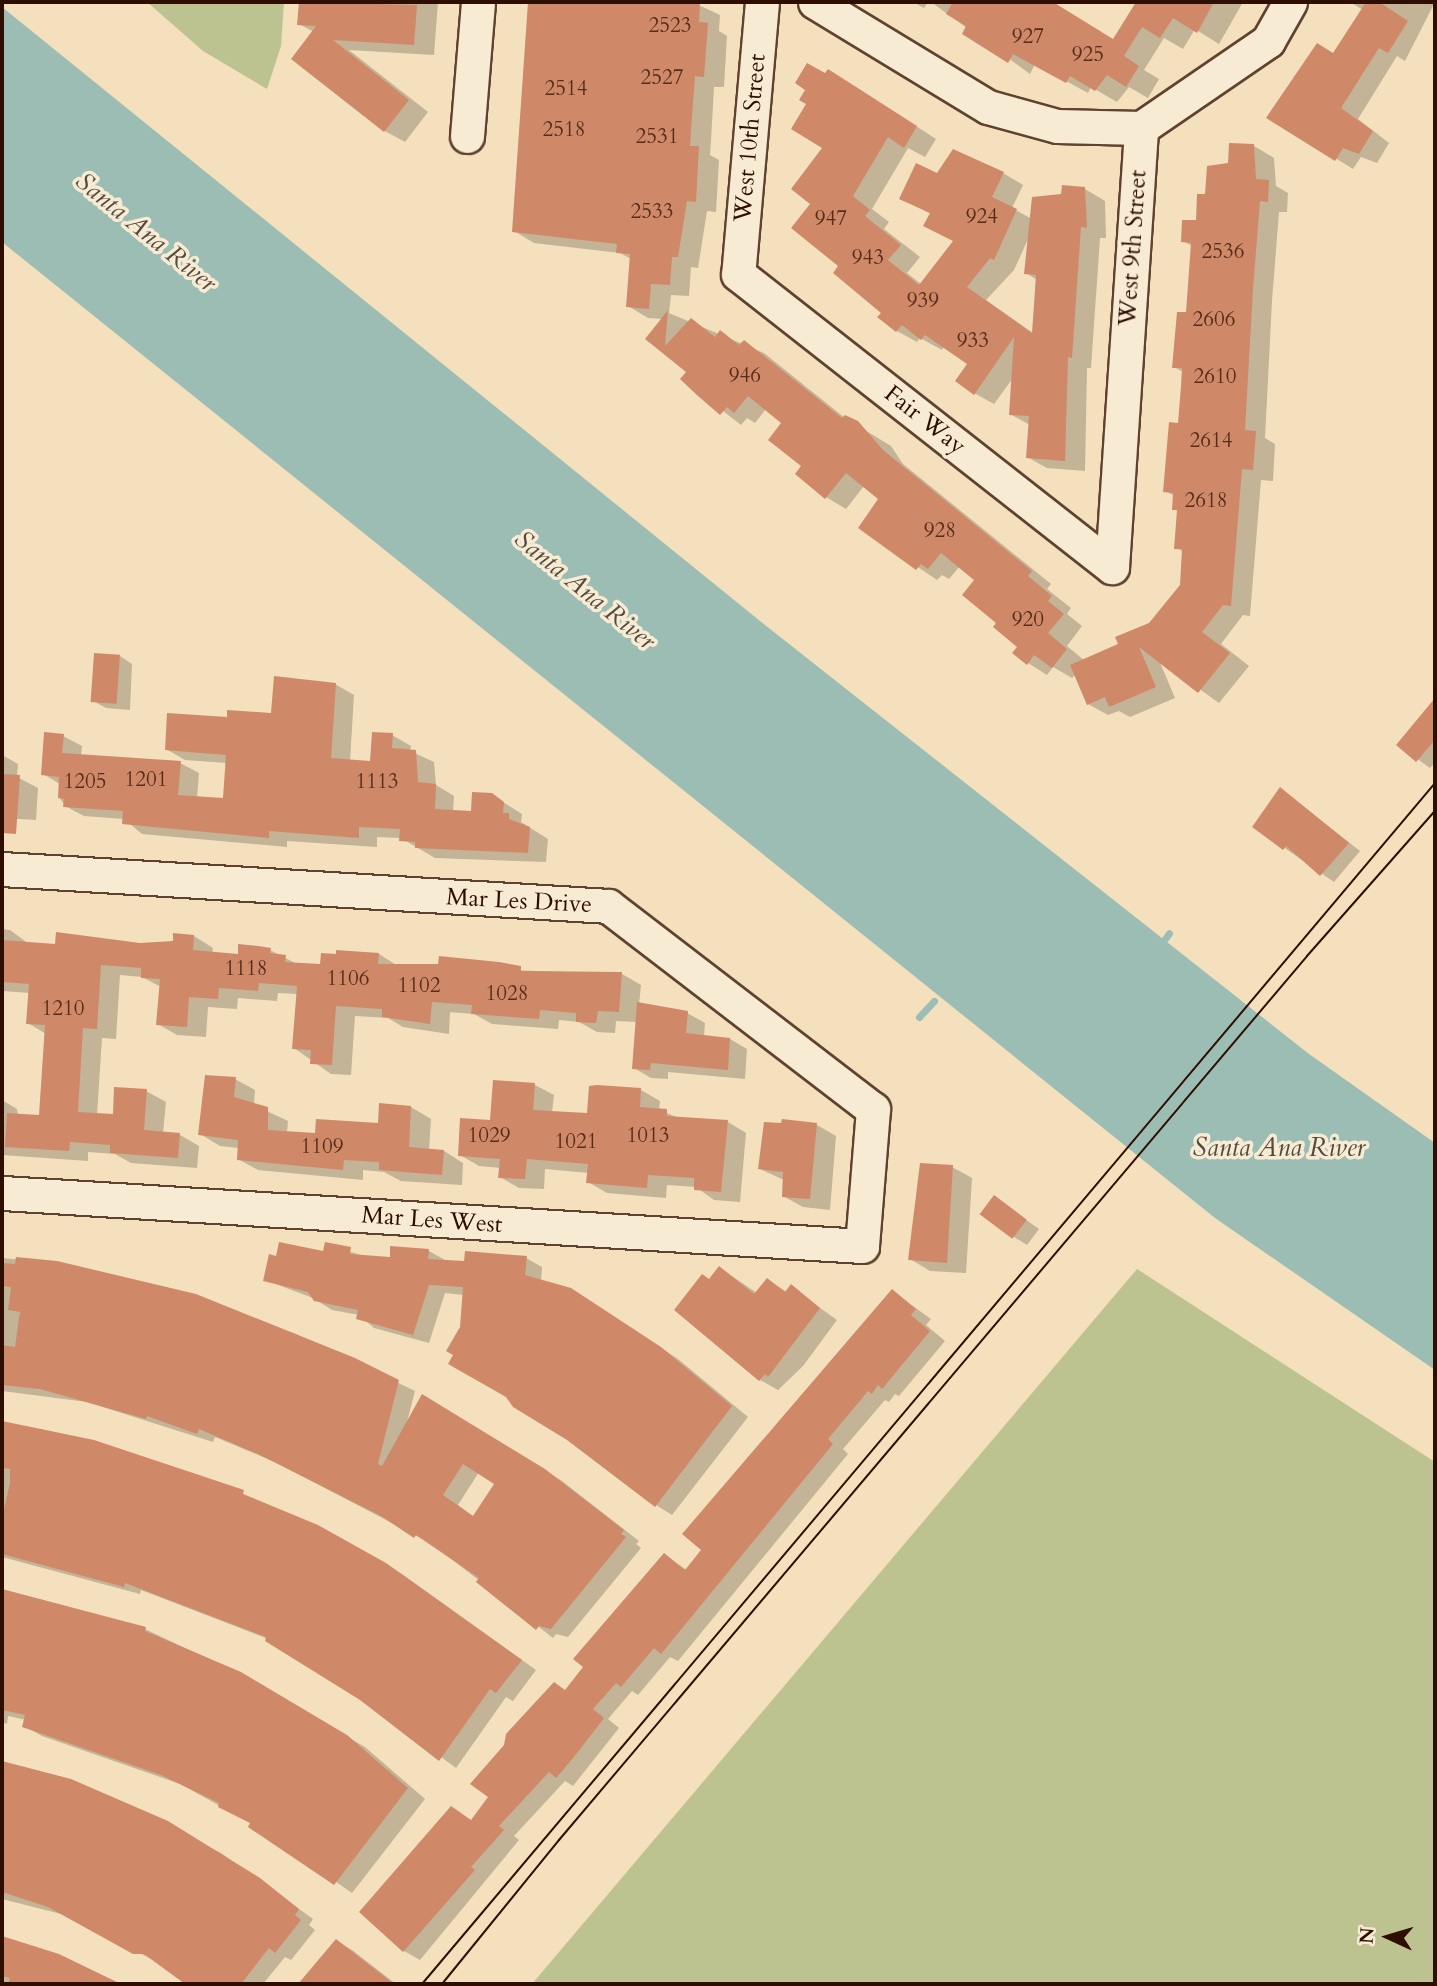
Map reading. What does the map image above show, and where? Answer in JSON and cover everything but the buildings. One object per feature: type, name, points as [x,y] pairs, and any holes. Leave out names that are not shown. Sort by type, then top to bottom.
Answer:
[{"type":"street","points":[[467,136],[478,2]]},
{"type":"street","name":"West 10th Street","points":[[738,274],[762,2]]},
{"type":"street","points":[[816,2],[988,107],[1057,126],[1141,128],[1268,41],[1290,2]]},
{"type":"street","name":"West 9th Street","points":[[1112,567],[1141,128]]},
{"type":"street","name":"Fair Way","points":[[738,274],[1112,567]]},
{"type":"street","name":"Mar Les Drive","points":[[2,869],[608,906],[873,1109],[862,1246]]},
{"type":"street","name":"Mar Les West","points":[[2,1193],[862,1246]]},
{"type":"green space","points":[[147,2],[284,2],[281,46],[267,89],[203,51]]},
{"type":"green space","points":[[1137,1269],[1435,1462],[1435,1984],[532,1984]]},
{"type":"water","name":"Santa Ana River","points":[[2,7],[765,625],[1309,1054],[1435,1143],[1435,1370],[1215,1218],[2,242]]},
{"type":"waterway","points":[[1159,947],[1169,933]]},
{"type":"waterway","points":[[919,1017],[934,1001]]},
{"type":"tram line","points":[[422,1984],[1435,783]]},
{"type":"tram line","points":[[442,1984],[559,1840],[1307,956],[1435,811]]}]
